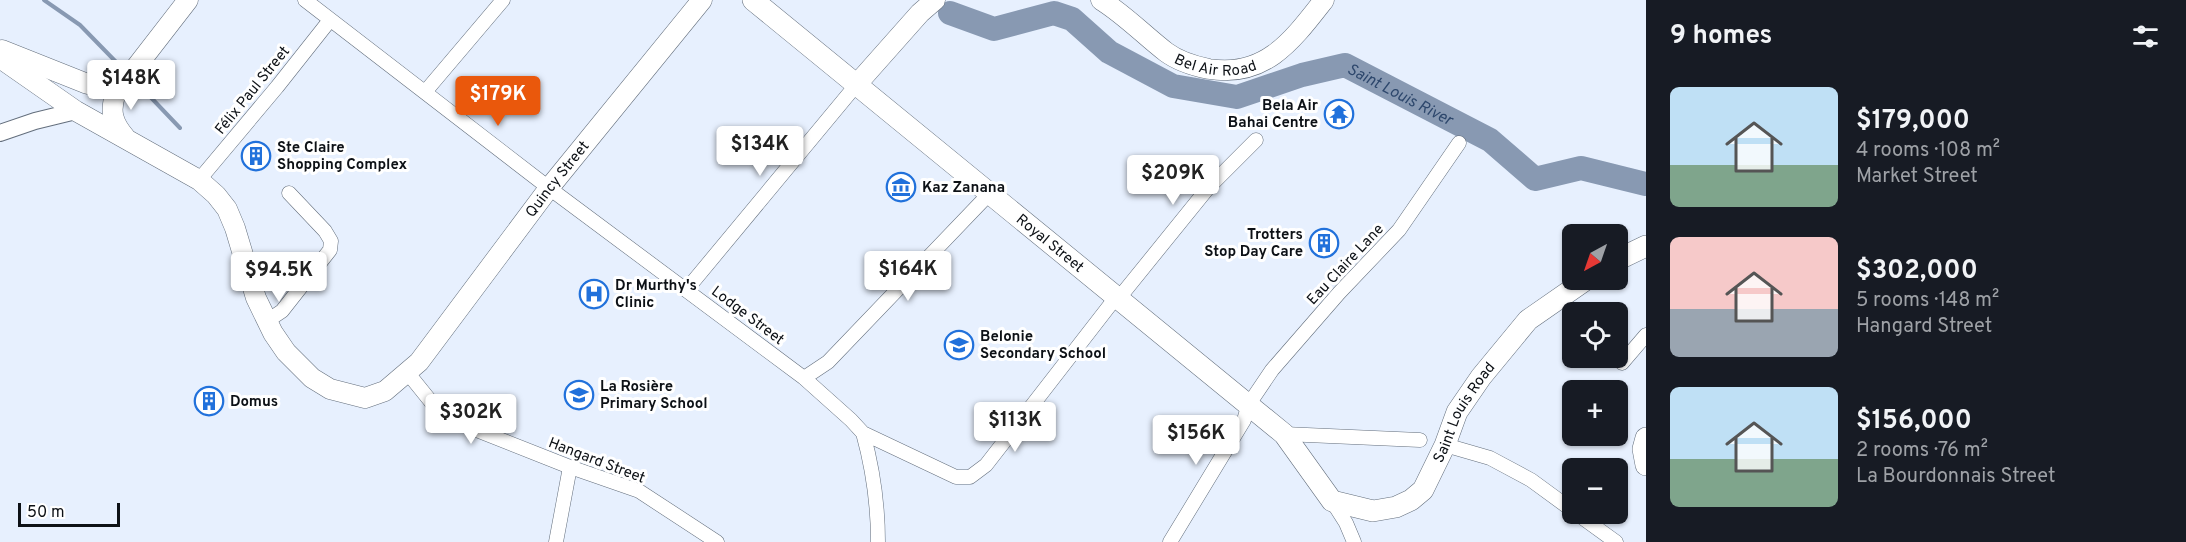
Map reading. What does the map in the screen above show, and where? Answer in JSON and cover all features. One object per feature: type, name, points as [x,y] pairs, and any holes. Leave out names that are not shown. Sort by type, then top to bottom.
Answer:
[{"type":"main road","points":[[126,139],[116,126],[112,115],[112,104],[116,93],[188,0]]},
{"type":"main road","name":"Quincy Street","points":[[0,58],[76,111],[199,180],[216,195],[227,209],[236,228],[256,298],[286,352],[312,378],[333,390],[365,398],[385,391],[413,367],[549,188],[702,0]]},
{"type":"main road","name":"Royal Street","points":[[753,0],[1250,404],[1284,434],[1332,501]]},
{"type":"main road","points":[[857,84],[920,13],[935,0]]},
{"type":"main road","name":"Bel Air Road","points":[[1101,0],[1131,21],[1167,53],[1181,61],[1198,67],[1234,71],[1253,68],[1279,51],[1324,0]]},
{"type":"main road","points":[[0,49],[96,86],[124,82]]},
{"type":"main road","points":[[54,97],[97,97],[124,82]]},
{"type":"main road","points":[[1628,255],[1646,246]]},
{"type":"main road","name":"Saint Louis Road","points":[[1332,501],[1373,511],[1396,507],[1412,500],[1423,490],[1445,445],[1457,412],[1481,377],[1528,320],[1571,290]]},
{"type":"main road","points":[[1646,438],[1643,449],[1646,465]]},
{"type":"street","name":"Lodge Street","points":[[304,0],[549,188],[804,378],[863,433]]},
{"type":"street","points":[[425,92],[503,0]]},
{"type":"street","name":"Félix Paul Street","points":[[199,180],[330,20]]},
{"type":"street","points":[[687,289],[857,84]]},
{"type":"street","points":[[0,133],[76,111]]},
{"type":"street","points":[[863,433],[956,477],[970,477],[986,465],[1118,297],[1208,188],[1256,140]]},
{"type":"street","name":"Eau Claire Lane","points":[[1170,542],[1272,370],[1338,292],[1400,230],[1459,143]]},
{"type":"street","points":[[267,321],[282,310],[330,250],[331,242],[325,231],[289,193]]},
{"type":"street","points":[[804,378],[828,362],[989,194]]},
{"type":"street","points":[[1628,356],[1646,335]]},
{"type":"street","name":"Hangard Street","points":[[413,367],[432,403],[457,420],[570,467],[639,491],[716,542]]},
{"type":"street","points":[[863,433],[871,463],[878,508],[878,542]]},
{"type":"street","points":[[1284,434],[1420,440]]},
{"type":"street","points":[[1445,445],[1490,458],[1532,480],[1562,502]]},
{"type":"street","points":[[556,542],[570,467]]},
{"type":"street","points":[[1332,501],[1346,523],[1354,542]]},
{"type":"street","points":[[1591,524],[1616,542]]},
{"type":"waterway","points":[[44,0],[80,25],[120,66]]},
{"type":"waterway","name":"Saint Louis River","points":[[950,13],[994,29],[1054,13],[1072,19],[1109,52],[1173,86],[1237,97],[1302,75],[1345,65],[1490,140],[1535,179],[1581,168],[1646,184]]},
{"type":"waterway","points":[[139,85],[180,128]]},
{"type":"place","name":"Bela Air Bahai Centre","points":[[1339,114]]},
{"type":"place","name":"Ste Claire Shopping Complex","points":[[256,156]]},
{"type":"place","name":"Kaz Zanana","points":[[901,187]]},
{"type":"place","name":"Trotters Stop Day Care","points":[[1324,243]]},
{"type":"place","name":"Dr Murthy's Clinic","points":[[594,294]]},
{"type":"place","name":"Belonie Secondary School","points":[[959,345]]},
{"type":"place","name":"La Rosière Primary School","points":[[579,395]]},
{"type":"place","name":"Domus","points":[[209,401]]}]
